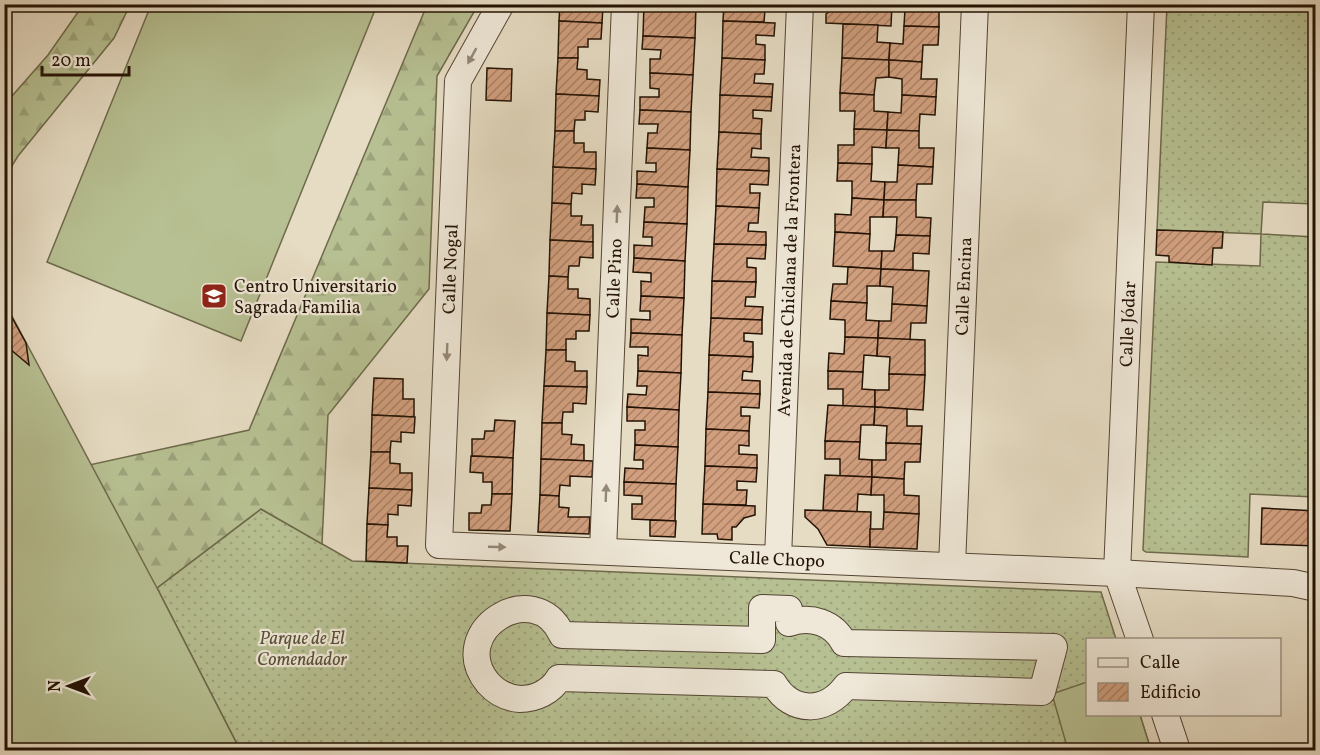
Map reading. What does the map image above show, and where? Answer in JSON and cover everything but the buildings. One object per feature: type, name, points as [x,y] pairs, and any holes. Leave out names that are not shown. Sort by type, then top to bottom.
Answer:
[{"type":"street","name":"Calle Nogal","points":[[439,545],[458,81],[501,4]]},
{"type":"street","name":"Calle Pino","points":[[603,551],[625,4]]},
{"type":"street","name":"Avenida de Chiclana de la Frontera","points":[[778,558],[800,4]]},
{"type":"street","name":"Calle Encina","points":[[952,566],[975,4]]},
{"type":"street","name":"Calle Jódar","points":[[1140,638],[1117,573],[1141,4]]},
{"type":"street","name":"Calle Chopo","points":[[439,545],[1117,573],[1293,583],[1316,588]]},
{"type":"street","points":[[762,608],[789,609],[789,623],[804,620],[824,622],[841,637],[844,643],[1054,647],[1042,692],[846,686],[828,702],[811,706],[802,706],[785,699],[774,684],[559,678],[551,688],[535,697],[512,698],[491,687],[482,674],[477,659],[481,636],[489,622],[503,613],[521,609],[539,612],[554,622],[562,635],[762,640],[762,608]]},
{"type":"street","points":[[1166,716],[1177,750]]},
{"type":"green space","points":[[83,5],[130,5],[114,38],[18,156],[5,177],[5,104],[48,55]]},
{"type":"green space","points":[[151,5],[377,5],[241,341],[47,262]]},
{"type":"green space","points":[[427,5],[478,5],[437,76],[429,289],[328,415],[322,544],[261,509],[157,588],[240,750],[5,750],[92,492],[89,465],[249,430]]},
{"type":"green space","points":[[1167,5],[1307,5],[1316,9],[1315,204],[1263,202],[1261,234],[1157,230]]},
{"type":"green space","points":[[1261,234],[1315,237],[1315,497],[1250,494],[1248,557],[1146,552],[1143,550],[1156,262],[1260,266]]},
{"type":"green space","points":[[5,303],[157,588],[240,750],[5,750]]},
{"type":"green space","name":"Parque de El Comendador","points":[[261,509],[352,561],[1101,592],[1116,638],[1086,638],[1086,716],[1140,716],[1151,750],[240,750],[157,588]]},
{"type":"green space","points":[[1086,682],[1086,716],[1140,716],[1151,750],[1068,750],[1052,694]]},
{"type":"place","name":"Centro Universitario Sagrada Familia","points":[[214,296]]}]
